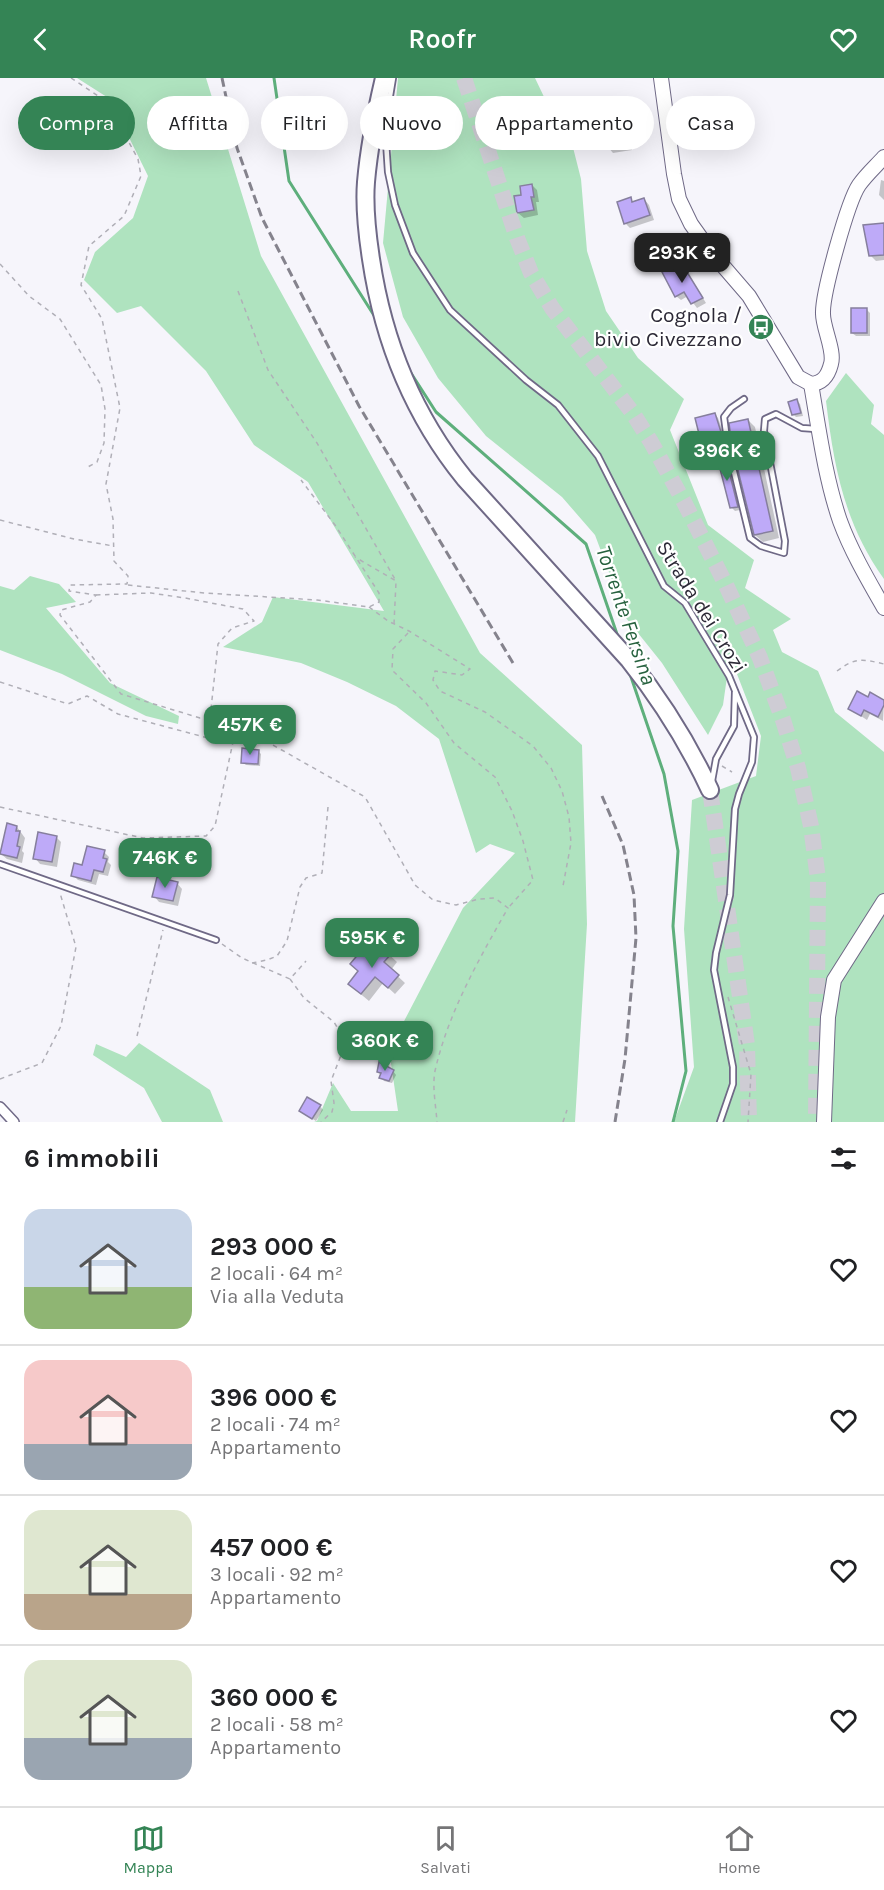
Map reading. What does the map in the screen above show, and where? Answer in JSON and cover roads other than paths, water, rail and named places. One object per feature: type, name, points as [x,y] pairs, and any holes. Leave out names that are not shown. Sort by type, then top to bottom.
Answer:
[{"type":"highway","points":[[384,78],[374,128],[366,190],[366,218],[381,312],[400,370],[428,425],[451,461],[578,601],[651,687],[691,752],[710,790]]},
{"type":"street","points":[[661,78],[674,174],[679,199],[690,224],[749,296],[798,377],[811,384],[822,381],[826,377],[832,361],[823,314],[824,295],[844,225],[858,186],[884,157]]},
{"type":"street","points":[[811,384],[828,482],[841,522],[884,608]]},
{"type":"street","points":[[873,588],[884,600]]},
{"type":"street","points":[[824,1122],[828,1017],[834,980],[884,901]]},
{"type":"street","points":[[0,1107],[14,1122]]},
{"type":"lane","name":"Strada dei Crozi","points":[[393,78],[385,126],[388,172],[395,205],[413,253],[450,310],[526,380],[558,405],[598,456],[664,586],[685,603],[729,676],[754,737],[752,762],[735,809],[730,895],[714,970],[733,1067],[733,1084],[720,1122]]},
{"type":"lane","points":[[744,399],[730,408],[724,417],[728,447],[750,538],[761,546],[784,552],[785,541],[764,431],[765,419],[776,414],[802,428],[819,429]]},
{"type":"lane","points":[[710,790],[716,763],[734,726],[735,690]]},
{"type":"lane","points":[[0,864],[216,940]]},
{"type":"waterway","name":"Torrente Fersina","points":[[274,78],[289,181],[375,317]]},
{"type":"waterway","name":"Torrente Fersina","points":[[409,370],[436,412],[586,544],[618,637]]},
{"type":"waterway","name":"Torrente Fersina","points":[[630,674],[664,774],[678,851],[673,926],[686,1071],[673,1122]]},
{"type":"tunnel","points":[[464,78],[517,238],[531,273],[552,308],[632,412],[651,442],[726,585],[760,658],[783,720],[798,768],[811,826],[818,879],[816,1122]]},
{"type":"tunnel","points":[[710,790],[747,1045],[749,1122]]},
{"type":"railway","points":[[222,78],[237,148],[262,218],[359,406],[513,663]]},
{"type":"railway","points":[[602,796],[623,845],[634,895],[636,938],[625,1059],[615,1122]]},
{"type":"place","name":"Cognola / bivio Civezzano","points":[[761,327]]}]
